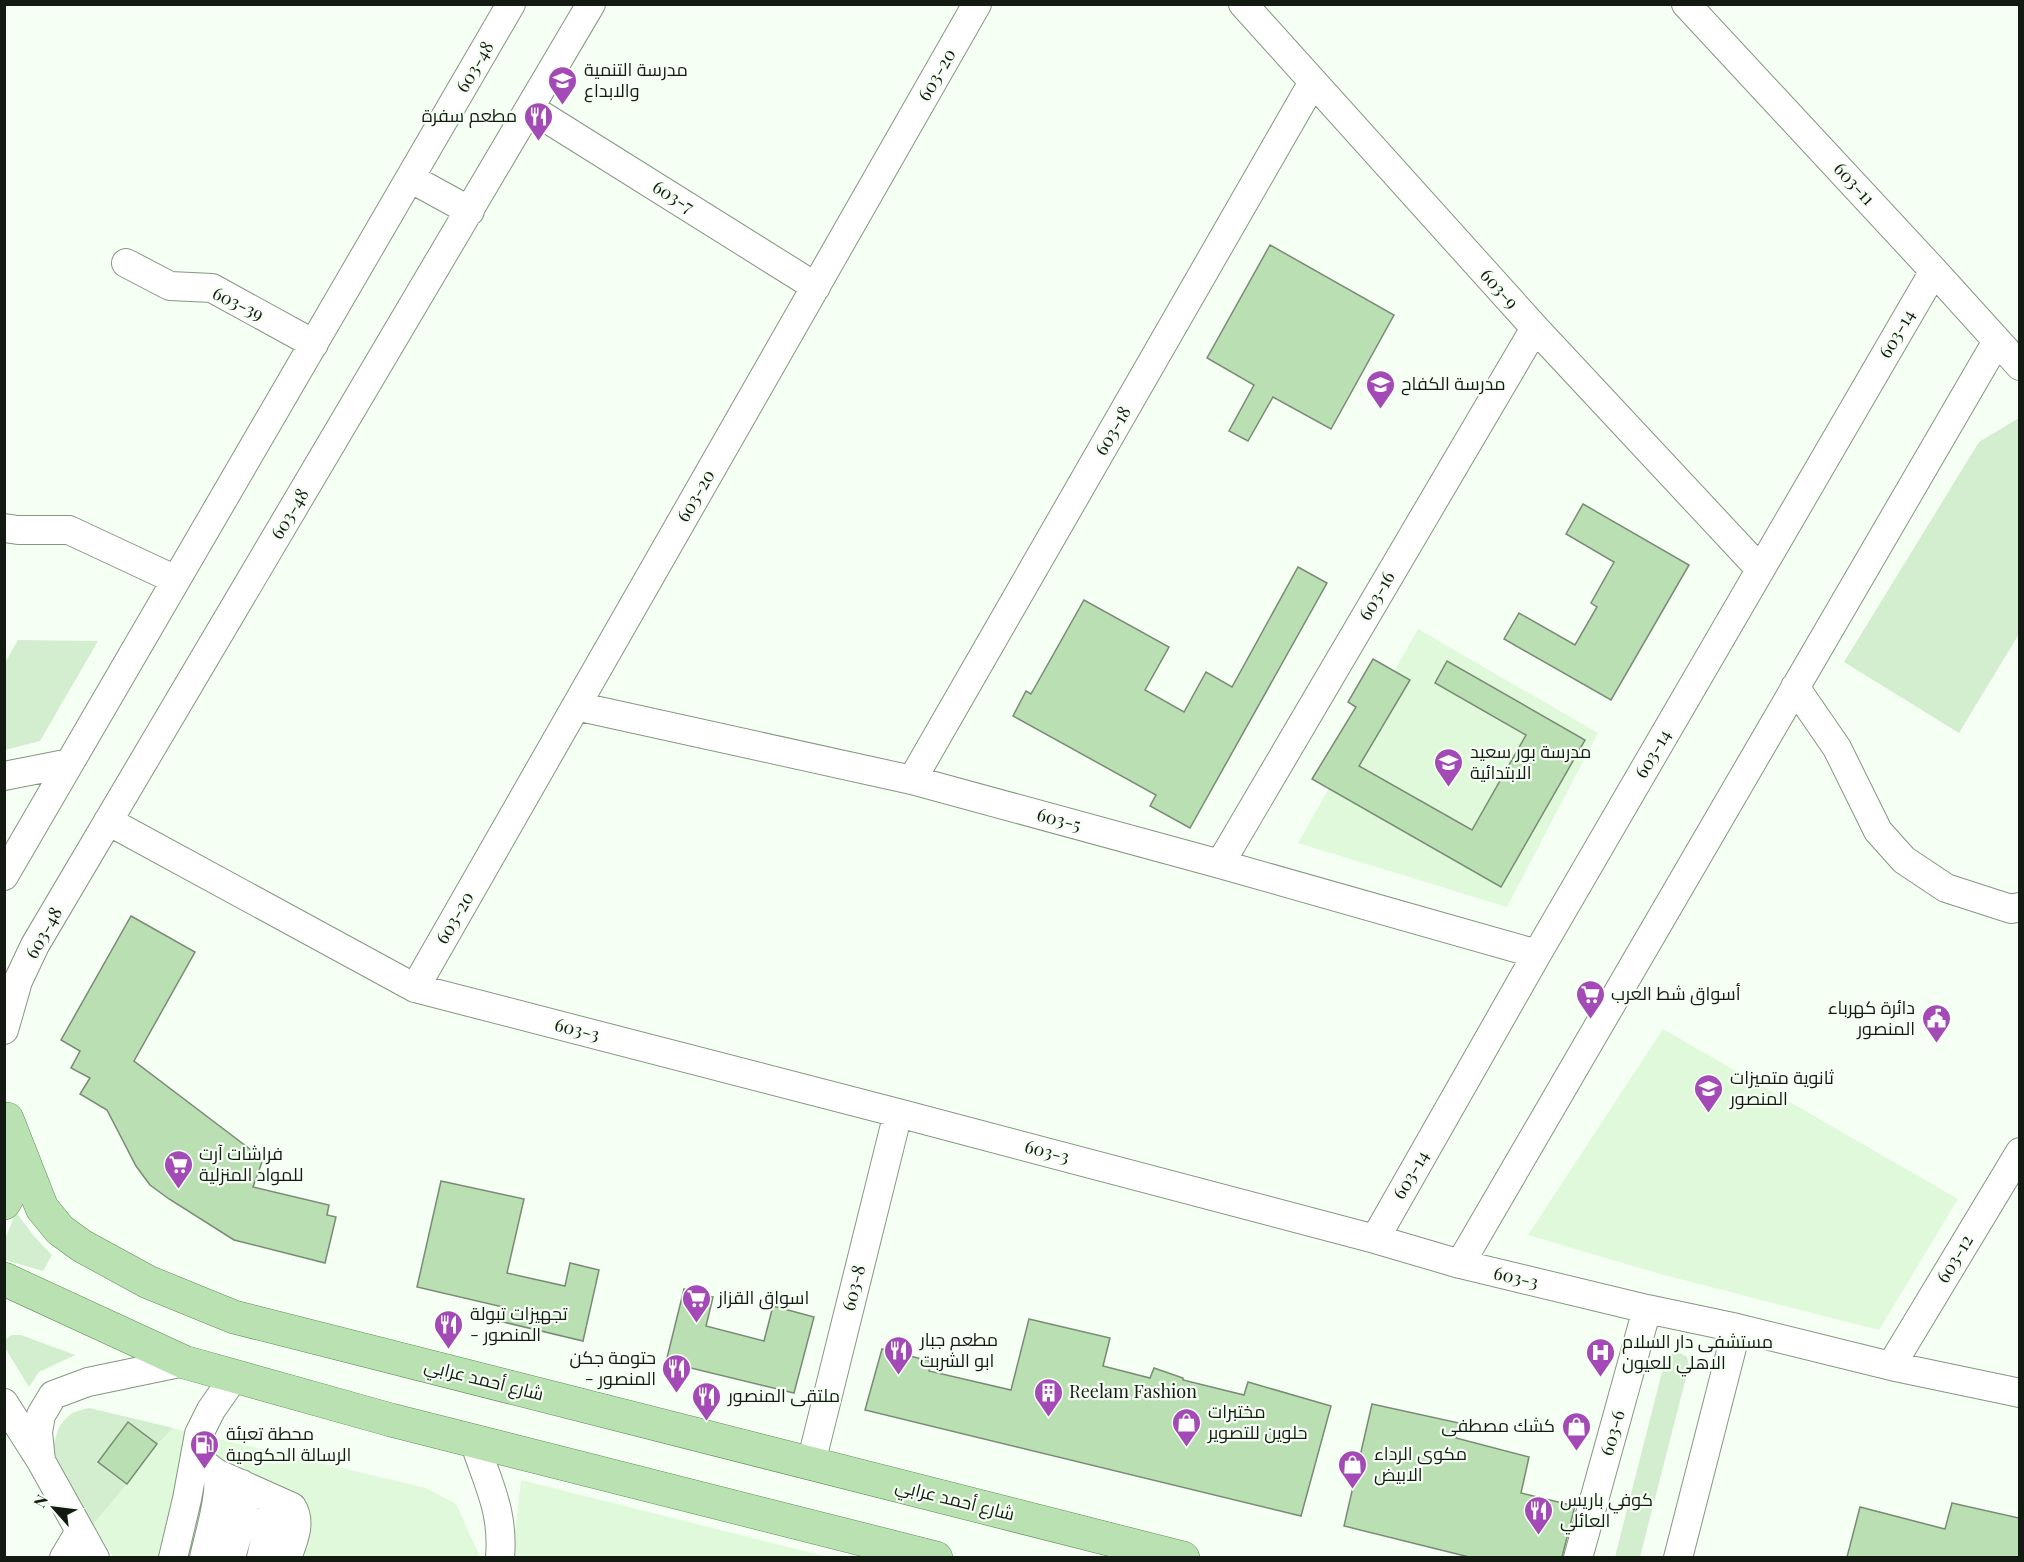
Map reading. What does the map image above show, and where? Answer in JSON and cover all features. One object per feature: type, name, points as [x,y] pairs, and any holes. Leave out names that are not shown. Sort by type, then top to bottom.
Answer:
[{"type":"main road","name":"شارع أحمد عرابي","points":[[6,1116],[42,1208],[60,1230],[82,1246],[148,1282],[234,1317],[1183,1557]]},
{"type":"main road","points":[[4,1203],[7,1198],[13,1158],[6,1116]]},
{"type":"main road","points":[[4,1279],[184,1362],[234,1377],[474,1441],[936,1557]]},
{"type":"street","name":"603-48","points":[[4,876],[511,4]]},
{"type":"street","name":"603-48","points":[[4,1030],[18,981],[35,945],[591,4]]},
{"type":"street","name":"603-20","points":[[415,988],[977,4]]},
{"type":"street","name":"603-9","points":[[1243,4],[1535,328],[1760,569]]},
{"type":"street","name":"603-11","points":[[1686,4],[2019,366]]},
{"type":"street","name":"603-18","points":[[912,780],[1313,82]]},
{"type":"street","name":"603-7","points":[[530,108],[816,286]]},
{"type":"street","points":[[410,178],[470,211]]},
{"type":"street","name":"603-39","points":[[126,263],[170,286],[212,288],[314,344]]},
{"type":"street","name":"603-14","points":[[1375,1239],[1537,954],[1934,271]]},
{"type":"street","name":"603-16","points":[[1220,864],[1535,328]]},
{"type":"street","points":[[1460,1264],[1997,341]]},
{"type":"street","points":[[4,528],[69,530],[176,580]]},
{"type":"street","points":[[1795,687],[1837,748],[1878,831],[1904,860],[1946,888],[2011,909],[2019,907]]},
{"type":"street","name":"603-5","points":[[576,706],[912,780],[1537,954]]},
{"type":"street","points":[[4,776],[70,763]]},
{"type":"street","name":"603-3","points":[[108,821],[415,988],[898,1113],[1375,1239],[1460,1264],[1891,1366],[2019,1393]]},
{"type":"street","name":"603-8","points":[[811,1463],[898,1113]]},
{"type":"street","name":"603-12","points":[[1891,1366],[2019,1152]]},
{"type":"street","name":"603-6","points":[[1578,1557],[1647,1309]]},
{"type":"street","points":[[1678,1557],[1737,1328]]},
{"type":"street","points":[[41,1461],[38,1432],[41,1415],[54,1395],[88,1382],[184,1362]]},
{"type":"street","points":[[204,1557],[215,1510],[219,1480],[218,1472],[199,1434],[211,1410],[234,1377]]},
{"type":"street","points":[[4,1403],[41,1461],[94,1557]]},
{"type":"street","points":[[474,1441],[496,1500],[500,1520],[500,1557]]},
{"type":"street","points":[[218,1472],[292,1507],[298,1518],[296,1532],[287,1557]]},
{"type":"street","points":[[173,1557],[218,1472]]},
{"type":"street","points":[[218,1472],[245,1495],[242,1517],[231,1557]]},
{"type":"street","points":[[261,1557],[273,1506],[268,1497]]},
{"type":"street","points":[[64,1557],[80,1531]]},
{"type":"shaded area","points":[[2019,418],[2019,634],[1959,733],[1844,662],[1979,442]]},
{"type":"shaded area","name":"مدرسة بور سعيد الابتدائية","points":[[1418,629],[1598,733],[1507,907],[1298,843]]},
{"type":"shaded area","points":[[18,640],[98,641],[40,741],[5,750],[5,663]]},
{"type":"shaded area","name":"ثانوية متميزات المنصور","points":[[1663,1029],[1958,1199],[1879,1330],[1660,1274],[1528,1235]]},
{"type":"shaded area","points":[[16,1212],[52,1255],[43,1271],[5,1260],[5,1239]]},
{"type":"shaded area","points":[[11,1335],[21,1335],[75,1355],[39,1372],[29,1387],[5,1348],[5,1340]]},
{"type":"shaded area","points":[[1680,1353],[1687,1357],[1689,1366],[1640,1557],[1615,1557],[1665,1360],[1671,1354]]},
{"type":"shaded area","name":"محطة تعبئة الرسالة الحكومية","points":[[89,1408],[426,1488],[456,1504],[480,1557],[113,1557],[77,1499],[58,1428],[72,1412]]},
{"type":"shaded area","points":[[89,1408],[173,1428],[157,1444],[127,1422],[98,1462],[127,1484],[93,1524],[52,1451],[63,1422],[72,1414]]},
{"type":"shaded area","points":[[521,1480],[828,1557],[512,1558]]},
{"type":"building","points":[[1270,245],[1394,315],[1331,429],[1273,397],[1248,441],[1229,431],[1254,385],[1207,358]]},
{"type":"building","points":[[1583,504],[1689,565],[1611,700],[1504,639],[1519,613],[1575,645],[1597,607],[1591,603],[1614,562],[1566,534]]},
{"type":"building","points":[[1298,567],[1327,583],[1190,828],[1150,806],[1156,795],[1013,716],[1026,691],[1031,694],[1084,600],[1169,647],[1145,690],[1184,712],[1206,672],[1232,687]]},
{"type":"building","points":[[1373,659],[1410,680],[1359,766],[1472,830],[1526,735],[1435,683],[1447,661],[1585,740],[1501,887],[1312,779],[1356,707],[1348,702]]},
{"type":"building","points":[[131,916],[195,952],[134,1061],[263,1159],[253,1187],[329,1205],[327,1215],[336,1217],[325,1263],[234,1240],[169,1199],[150,1185],[136,1166],[107,1110],[80,1094],[90,1078],[71,1068],[80,1051],[61,1040]]},
{"type":"building","points":[[441,1181],[524,1199],[507,1273],[565,1286],[570,1263],[599,1270],[583,1341],[499,1321],[503,1307],[417,1287]]},
{"type":"building","points":[[684,1289],[713,1297],[706,1326],[764,1341],[773,1306],[814,1317],[794,1393],[666,1362]]},
{"type":"building","points":[[1029,1319],[1110,1338],[1103,1366],[1150,1378],[1154,1368],[1183,1378],[1183,1380],[1244,1395],[1248,1382],[1331,1406],[1301,1516],[865,1410],[882,1349],[930,1361],[929,1371],[1011,1390]]},
{"type":"building","points":[[1372,1404],[1459,1423],[1456,1438],[1529,1457],[1521,1493],[1575,1506],[1562,1557],[1469,1557],[1344,1526]]},
{"type":"building","points":[[128,1422],[157,1444],[127,1484],[98,1462]]},
{"type":"building","points":[[1952,1503],[2019,1518],[2019,1557],[1847,1557],[1860,1507],[1945,1529]]},
{"type":"place","name":"مدرسة التنمية والابداع","points":[[563,106]]},
{"type":"place","name":"مطعم سفرة","points":[[538,142]]},
{"type":"place","name":"مدرسة الكفاح","points":[[1380,410]]},
{"type":"place","name":"مدرسة بور سعيد الابتدائية","points":[[1449,788]]},
{"type":"place","name":"أسواق شط العرب","points":[[1590,1020]]},
{"type":"place","name":"دائرة كهرباء المنصور","points":[[1936,1044]]},
{"type":"place","name":"ثانوية متميزات المنصور","points":[[1709,1114]]},
{"type":"place","name":"فراشات آرت للمواد المنزلية","points":[[178,1190]]},
{"type":"place","name":"اسواق القزاز","points":[[697,1324]]},
{"type":"place","name":"تجهيزات تبولة - المنصور","points":[[449,1350]]},
{"type":"place","name":"مطعم جبار ابو الشربت","points":[[899,1376]]},
{"type":"place","name":"مستشفى دار السلام الاهلي للعيون","points":[[1601,1378]]},
{"type":"place","name":"حتومة جكن - المنصور","points":[[677,1394]]},
{"type":"place","name":"Reelam Fashion","points":[[1048,1418]]},
{"type":"place","name":"ملتقى المنصور","points":[[707,1422]]},
{"type":"place","name":"مختبرات حلوين للتصوير","points":[[1187,1448]]},
{"type":"place","name":"كشك مصطفى","points":[[1576,1452]]},
{"type":"place","name":"محطة تعبئة الرسالة الحكومية","points":[[205,1470]]},
{"type":"place","name":"مكوى الرداء الابيض","points":[[1353,1490]]},
{"type":"place","name":"كوفي باريس العائلي","points":[[1539,1536]]}]
